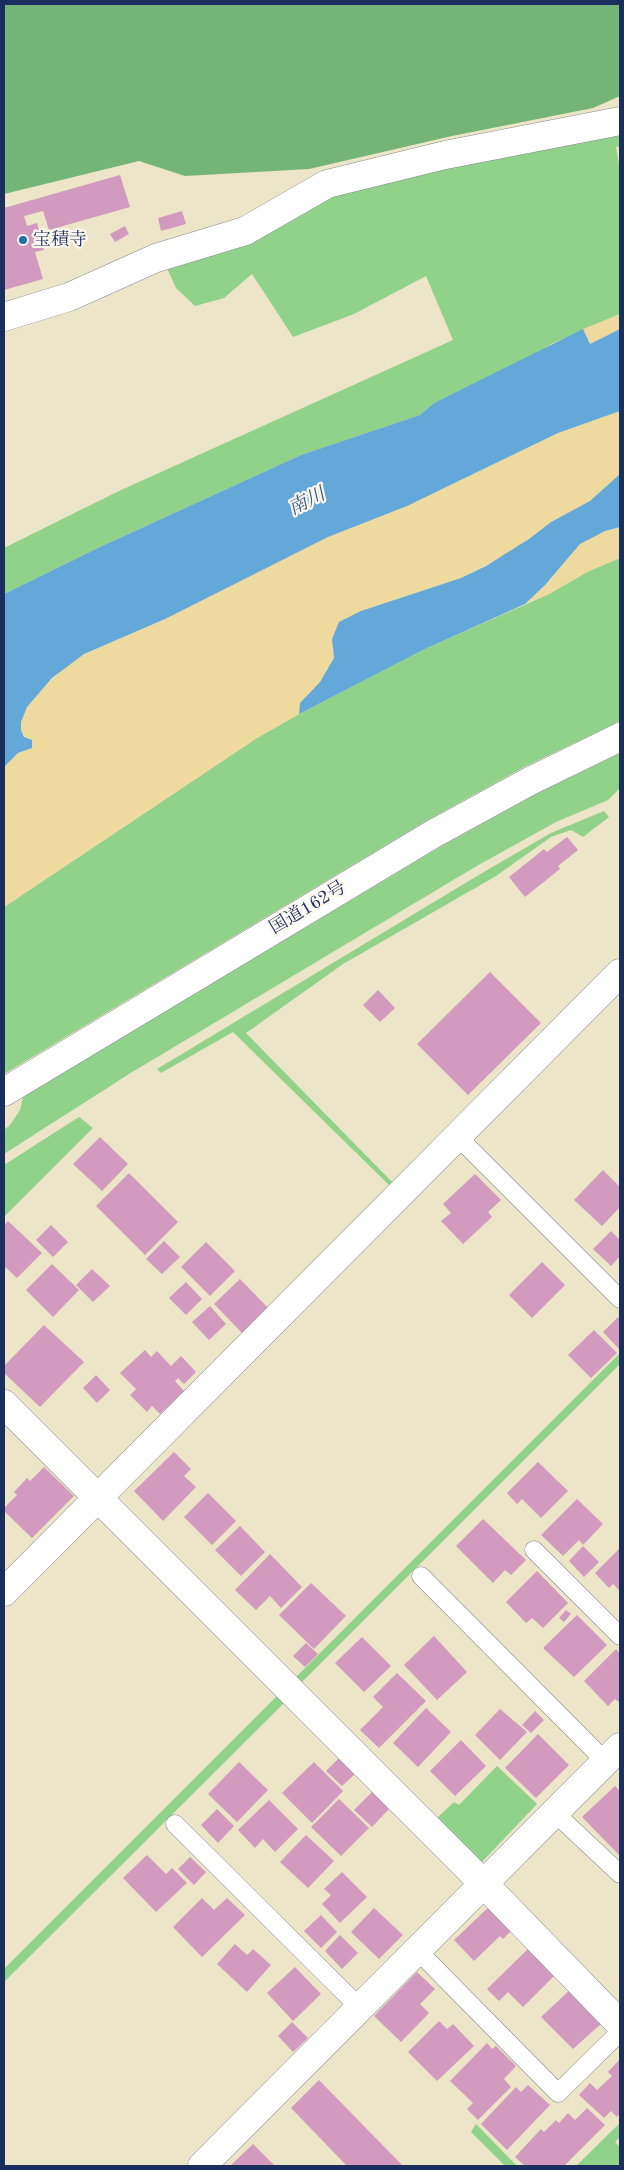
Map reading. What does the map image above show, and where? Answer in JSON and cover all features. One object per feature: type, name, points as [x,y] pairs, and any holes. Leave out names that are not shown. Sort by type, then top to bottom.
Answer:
[{"type":"main road","points":[[4,317],[69,297],[156,258],[245,230],[327,184],[446,155],[620,122]]},
{"type":"main road","name":"国道162号","points":[[4,1092],[433,834],[530,781],[620,737]]},
{"type":"main road","points":[[4,1592],[620,973]]},
{"type":"main road","points":[[4,1404],[484,1884],[620,2024]]},
{"type":"main road","points":[[202,2166],[613,1754]]},
{"type":"lane","points":[[585,128],[620,111]]},
{"type":"lane","points":[[458,1137],[620,1299]]},
{"type":"lane","points":[[534,1550],[620,1636]]},
{"type":"lane","points":[[422,1576],[613,1754]]},
{"type":"lane","points":[[554,1813],[620,1874]]},
{"type":"lane","points":[[175,1824],[360,2008]]},
{"type":"lane","points":[[418,1950],[558,2093],[620,2032]]},
{"type":"green space","points":[[4,4],[620,4],[620,96],[593,108],[452,136],[309,169],[185,176],[139,161],[4,194]]},
{"type":"green space","points":[[620,133],[620,146],[616,147],[620,169],[620,314],[551,344],[536,354],[434,403],[420,415],[301,455],[100,547],[4,594],[4,548],[119,491],[453,340],[426,276],[354,314],[293,337],[252,274],[224,298],[195,306],[176,288],[166,266],[328,196],[445,167]]},
{"type":"green space","points":[[620,558],[620,721],[524,767],[426,821],[4,1074],[4,907],[257,738],[299,714],[425,649],[547,595],[589,571]]},
{"type":"green space","points":[[620,753],[620,788],[608,800],[556,822],[475,867],[129,1074],[4,1154],[4,1130],[10,1125],[20,1110],[23,1097],[440,847],[536,794]]},
{"type":"green space","points":[[604,811],[609,817],[583,837],[571,830],[551,837],[496,876],[343,964],[246,1033],[394,1184],[391,1187],[233,1032],[161,1073],[157,1069],[551,833]]},
{"type":"green space","points":[[79,1117],[93,1128],[4,1217],[4,1165]]},
{"type":"green space","points":[[620,1353],[620,1364],[299,1685],[294,1679]]},
{"type":"green space","points":[[278,1695],[285,1702],[4,1982],[4,1969]]},
{"type":"green space","points":[[497,1766],[537,1804],[480,1864],[436,1819],[454,1802],[459,1805]]},
{"type":"green space","points":[[620,2123],[620,2137],[615,2142],[620,2147],[620,2166],[576,2166]]},
{"type":"green space","points":[[476,2124],[517,2166],[505,2166],[471,2132]]},
{"type":"sand","points":[[620,314],[620,329],[590,344],[583,329]]},
{"type":"sand","points":[[620,411],[620,474],[590,501],[551,522],[512,551],[461,578],[361,611],[332,648],[334,658],[320,682],[300,703],[299,714],[257,738],[4,907],[4,767],[18,753],[32,748],[21,730],[21,722],[27,707],[40,691],[65,667],[84,654],[165,619],[328,537],[407,506],[558,433]]},
{"type":"sand","points":[[620,527],[620,558],[589,571],[547,595],[525,604],[545,585],[580,544],[605,531]]},
{"type":"water","name":"南川","points":[[583,329],[590,344],[620,329],[620,411],[558,433],[407,506],[328,537],[165,619],[84,654],[52,678],[27,707],[21,722],[21,730],[24,737],[32,740],[32,748],[18,753],[4,767],[4,594],[100,547],[301,455],[420,415],[434,403]]},
{"type":"water","points":[[620,474],[620,527],[605,531],[580,544],[545,585],[525,604],[425,649],[299,714],[300,703],[320,682],[334,658],[332,639],[339,622],[361,611],[461,578],[486,566],[529,539],[551,522],[590,501]]},
{"type":"building","name":"宝積寺","points":[[120,175],[130,207],[49,230],[43,211],[24,216],[27,226],[37,223],[44,250],[35,252],[43,279],[4,290],[4,208]]},
{"type":"building","points":[[182,211],[186,224],[161,231],[158,218]]},
{"type":"building","points":[[125,226],[129,234],[115,242],[110,234]]},
{"type":"building","points":[[567,837],[578,850],[558,866],[560,869],[525,897],[509,877],[544,849],[547,852]]},
{"type":"building","points":[[490,972],[541,1023],[468,1095],[417,1044]]},
{"type":"building","points":[[378,990],[395,1008],[380,1022],[363,1005]]},
{"type":"building","points":[[100,1137],[128,1164],[102,1191],[73,1164]]},
{"type":"building","points":[[603,1170],[620,1187],[620,1207],[602,1226],[574,1200]]},
{"type":"building","points":[[129,1173],[178,1222],[145,1255],[96,1206]]},
{"type":"building","points":[[475,1174],[501,1200],[488,1212],[492,1217],[463,1244],[441,1221],[451,1213],[443,1204]]},
{"type":"building","points":[[8,1221],[42,1253],[17,1278],[4,1266],[4,1226]]},
{"type":"building","points":[[51,1225],[68,1242],[53,1257],[36,1240]]},
{"type":"building","points":[[611,1231],[620,1240],[620,1256],[611,1266],[593,1249]]},
{"type":"building","points":[[164,1241],[180,1257],[162,1274],[146,1259]]},
{"type":"building","points":[[206,1242],[235,1271],[210,1296],[181,1267]]},
{"type":"building","points":[[542,1262],[565,1285],[532,1318],[509,1295]]},
{"type":"building","points":[[52,1264],[79,1290],[53,1317],[26,1290]]},
{"type":"building","points":[[92,1269],[110,1286],[93,1302],[76,1285]]},
{"type":"building","points":[[240,1279],[271,1311],[245,1336],[214,1304]]},
{"type":"building","points":[[186,1282],[202,1299],[186,1315],[169,1298]]},
{"type":"building","points":[[210,1306],[226,1324],[209,1340],[192,1322]]},
{"type":"building","points":[[618,1317],[620,1320],[620,1350],[603,1332]]},
{"type":"building","points":[[44,1325],[84,1362],[40,1407],[4,1373],[4,1366]]},
{"type":"building","points":[[594,1330],[617,1353],[591,1378],[568,1355]]},
{"type":"building","points":[[145,1350],[151,1357],[157,1351],[171,1366],[181,1356],[196,1372],[184,1384],[178,1378],[175,1381],[184,1391],[160,1414],[152,1406],[147,1412],[130,1395],[136,1389],[120,1373]]},
{"type":"building","points":[[96,1375],[110,1390],[97,1403],[83,1388]]},
{"type":"building","points":[[174,1452],[191,1469],[184,1476],[196,1487],[163,1521],[134,1491]]},
{"type":"building","points":[[538,1462],[568,1491],[541,1518],[522,1499],[517,1504],[507,1493]]},
{"type":"building","points":[[44,1467],[74,1496],[32,1538],[4,1511],[4,1508],[17,1495],[14,1492],[27,1478],[30,1481]]},
{"type":"building","points":[[208,1493],[236,1521],[212,1545],[184,1517]]},
{"type":"building","points":[[577,1499],[603,1524],[583,1545],[579,1540],[563,1556],[541,1535]]},
{"type":"building","points":[[483,1519],[526,1560],[511,1575],[505,1570],[493,1583],[456,1546]]},
{"type":"building","points":[[240,1526],[265,1552],[241,1576],[215,1550]]},
{"type":"building","points":[[583,1546],[599,1562],[584,1577],[569,1561]]},
{"type":"building","points":[[620,1548],[620,1591],[613,1584],[609,1588],[595,1573]]},
{"type":"building","points":[[270,1554],[302,1587],[281,1608],[270,1596],[256,1610],[235,1590]]},
{"type":"building","points":[[537,1571],[568,1603],[543,1628],[532,1618],[526,1623],[506,1602]]},
{"type":"building","points":[[311,1583],[346,1616],[314,1649],[279,1615]]},
{"type":"building","points":[[566,1610],[571,1614],[564,1622],[559,1618]]},
{"type":"building","points":[[577,1615],[607,1645],[574,1677],[543,1648]]},
{"type":"building","points":[[434,1636],[467,1672],[437,1700],[404,1665]]},
{"type":"building","points":[[362,1637],[391,1666],[364,1692],[335,1663]]},
{"type":"building","points":[[306,1643],[318,1654],[305,1667],[293,1656]]},
{"type":"building","points":[[616,1649],[620,1654],[620,1701],[615,1699],[608,1706],[584,1681]]},
{"type":"building","points":[[397,1673],[426,1701],[379,1748],[360,1730],[383,1707],[373,1697]]},
{"type":"building","points":[[426,1708],[451,1732],[418,1767],[393,1743]]},
{"type":"building","points":[[500,1709],[527,1732],[500,1760],[475,1735]]},
{"type":"building","points":[[535,1711],[544,1720],[531,1733],[522,1725]]},
{"type":"building","points":[[538,1734],[569,1765],[536,1798],[505,1768]]},
{"type":"building","points":[[461,1740],[486,1766],[455,1796],[430,1771]]},
{"type":"building","points":[[340,1757],[356,1773],[342,1786],[326,1771]]},
{"type":"building","points":[[239,1762],[268,1790],[237,1822],[208,1794]]},
{"type":"building","points":[[314,1762],[343,1791],[312,1823],[282,1793]]},
{"type":"building","points":[[615,1786],[620,1791],[620,1856],[582,1817]]},
{"type":"building","points":[[372,1792],[389,1809],[372,1827],[354,1810]]},
{"type":"building","points":[[339,1799],[369,1828],[341,1856],[311,1827]]},
{"type":"building","points":[[269,1800],[298,1829],[275,1852],[263,1839],[255,1848],[238,1830]]},
{"type":"building","points":[[217,1809],[234,1826],[218,1843],[201,1825]]},
{"type":"building","points":[[306,1835],[334,1861],[308,1888],[280,1862]]},
{"type":"building","points":[[147,1855],[166,1874],[172,1868],[187,1883],[156,1912],[123,1878]]},
{"type":"building","points":[[190,1857],[206,1872],[194,1885],[178,1869]]},
{"type":"building","points":[[342,1872],[367,1897],[340,1923],[322,1904],[331,1895],[324,1889]]},
{"type":"building","points":[[202,1898],[214,1910],[227,1898],[245,1915],[202,1957],[173,1927]]},
{"type":"building","points":[[490,1906],[512,1930],[503,1939],[500,1936],[474,1961],[454,1940]]},
{"type":"building","points":[[374,1908],[403,1935],[379,1959],[351,1932]]},
{"type":"building","points":[[321,1915],[337,1932],[321,1948],[304,1931]]},
{"type":"building","points":[[340,1935],[358,1953],[342,1969],[325,1951]]},
{"type":"building","points":[[235,1944],[247,1955],[253,1949],[271,1965],[247,1992],[217,1964]]},
{"type":"building","points":[[530,1947],[556,1974],[523,2007],[508,1992],[499,2001],[487,1989]]},
{"type":"building","points":[[295,1967],[321,1994],[293,2021],[267,1993]]},
{"type":"building","points":[[417,1972],[435,1989],[420,2004],[429,2013],[401,2042],[374,2016]]},
{"type":"building","points":[[571,1989],[603,2022],[573,2049],[541,2017]]},
{"type":"building","points":[[439,2021],[447,2029],[453,2024],[474,2046],[437,2081],[408,2052]]},
{"type":"building","points":[[292,2022],[308,2038],[293,2052],[278,2036]]},
{"type":"building","points":[[487,2043],[492,2049],[496,2046],[516,2066],[504,2079],[511,2087],[478,2120],[467,2109],[473,2103],[450,2081]]},
{"type":"building","points":[[620,2059],[620,2113],[617,2117],[611,2111],[604,2118],[579,2095],[590,2083],[597,2090],[612,2076],[608,2072]]},
{"type":"building","points":[[319,2080],[403,2166],[347,2166],[291,2108]]},
{"type":"building","points":[[528,2085],[550,2105],[507,2150],[481,2124],[516,2087],[521,2092]]},
{"type":"building","points":[[587,2108],[605,2125],[564,2166],[525,2166],[515,2157],[541,2129],[544,2132],[556,2120],[559,2123],[568,2113],[575,2120]]},
{"type":"building","points":[[253,2144],[275,2166],[230,2166]]},
{"type":"place","name":"宝積寺","points":[[23,240]]}]
